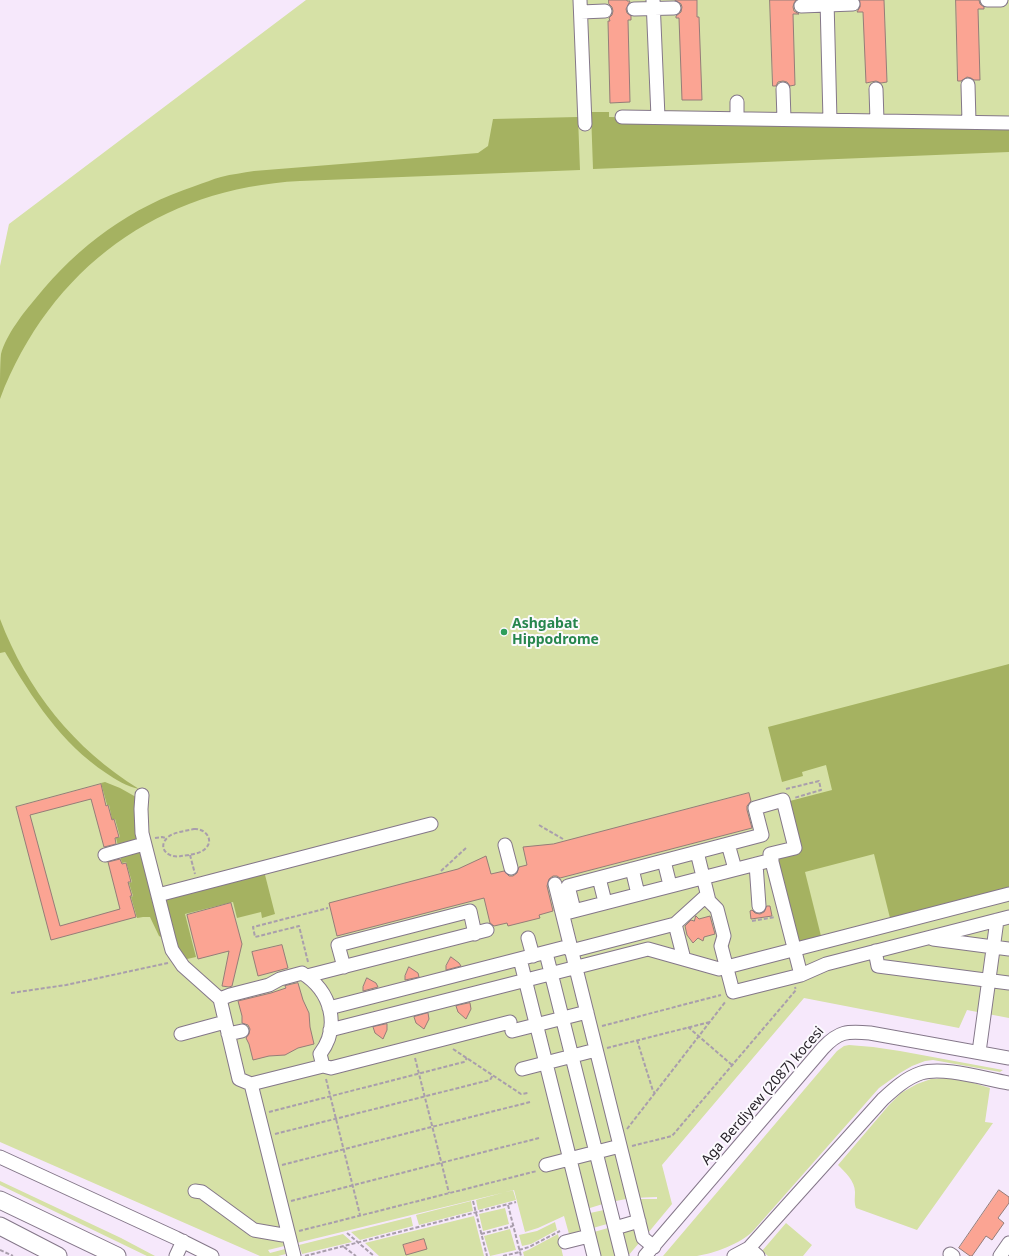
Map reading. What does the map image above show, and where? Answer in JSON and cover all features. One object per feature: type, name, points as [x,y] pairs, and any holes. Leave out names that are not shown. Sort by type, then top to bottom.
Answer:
[{"type":"main road","points":[[0,1200],[118,1256]]},
{"type":"main road","points":[[0,1226],[58,1256]]},
{"type":"street","points":[[987,0],[1001,0]]},
{"type":"street","points":[[827,3],[830,120]]},
{"type":"street","points":[[801,6],[827,3],[853,4]]},
{"type":"street","points":[[654,4],[658,117]]},
{"type":"street","points":[[634,9],[654,4],[674,8]]},
{"type":"street","points":[[585,124],[580,6],[605,11]]},
{"type":"street","points":[[968,85],[969,122]]},
{"type":"street","points":[[783,88],[784,119]]},
{"type":"street","points":[[876,89],[877,121]]},
{"type":"street","points":[[737,102],[737,119]]},
{"type":"street","points":[[622,117],[658,117],[695,112],[737,119],[1009,123]]},
{"type":"street","points":[[142,795],[141,815],[144,844],[172,950],[178,961],[220,999],[239,1079],[251,1084],[323,1066],[331,1068],[446,1038],[511,1026],[536,1025],[587,1012]]},
{"type":"street","points":[[649,1251],[643,1238],[571,949],[568,912],[568,886],[762,835],[755,808],[782,795],[795,848],[770,854],[795,949],[797,976]]},
{"type":"street","points":[[158,895],[430,824]]},
{"type":"street","points":[[105,855],[144,844]]},
{"type":"street","points":[[728,844],[735,869]]},
{"type":"street","points":[[505,845],[511,868]]},
{"type":"street","points":[[697,852],[709,901],[717,909],[724,936],[721,946],[733,992],[797,976],[826,964],[1003,919]]},
{"type":"street","points":[[568,912],[772,860]]},
{"type":"street","points":[[664,861],[670,885]]},
{"type":"street","points":[[756,864],[759,906]]},
{"type":"street","points":[[632,869],[638,894]]},
{"type":"street","points":[[599,878],[605,902]]},
{"type":"street","points":[[555,884],[568,912]]},
{"type":"street","points":[[329,1008],[520,959],[571,949],[675,924],[707,894]]},
{"type":"street","points":[[330,1030],[648,949],[719,969],[1009,894]]},
{"type":"street","points":[[309,976],[481,932],[470,911],[338,944],[344,967]]},
{"type":"street","points":[[979,1052],[993,947],[1003,919]]},
{"type":"street","points":[[437,920],[442,942]]},
{"type":"street","points":[[675,924],[684,959]]},
{"type":"street","points":[[404,928],[410,950]]},
{"type":"street","points":[[644,932],[648,949]]},
{"type":"street","points":[[371,936],[376,959]]},
{"type":"street","points":[[528,938],[533,956]]},
{"type":"street","points":[[927,938],[1009,949]]},
{"type":"street","points":[[821,942],[826,964]]},
{"type":"street","points":[[875,951],[878,966],[1009,983]]},
{"type":"street","points":[[546,953],[622,1256]]},
{"type":"street","points":[[520,959],[594,1256]]},
{"type":"street","points":[[220,999],[269,985],[280,979],[302,973],[309,976],[325,996],[331,1020],[326,1043],[320,1054],[323,1066]]},
{"type":"street","points":[[181,1034],[227,1028],[242,1031]]},
{"type":"street","name":"Aga Berdiyew (2087) kocesi","points":[[649,1251],[823,1048],[835,1037],[848,1032],[870,1033],[1009,1058]]},
{"type":"street","points":[[522,1069],[596,1050]]},
{"type":"street","points":[[734,1256],[753,1252],[883,1099],[905,1082],[921,1073],[945,1071],[1009,1083]]},
{"type":"street","points":[[251,1084],[290,1233],[294,1256]]},
{"type":"street","points":[[544,1167],[570,1158],[596,1152],[620,1143]]},
{"type":"street","points":[[0,1157],[183,1241],[212,1256]]},
{"type":"street","points":[[195,1191],[202,1192],[254,1230],[283,1235],[290,1233]]},
{"type":"street","points":[[615,1228],[639,1221]]},
{"type":"street","points":[[564,1236],[589,1236]]},
{"type":"street","points":[[176,1256],[183,1241]]},
{"type":"street","points":[[1000,1256],[1009,1243]]},
{"type":"path","points":[[819,781],[821,790],[782,795],[819,781]]},
{"type":"path","points":[[539,825],[563,839]]},
{"type":"path","points":[[194,829],[202,830],[209,838],[208,845],[203,851],[190,854],[178,857],[168,855],[164,849],[164,841],[173,834],[194,829]]},
{"type":"path","points":[[440,871],[468,847]]},
{"type":"path","points":[[190,854],[198,885]]},
{"type":"path","points":[[309,976],[299,926],[255,937],[253,927],[328,908]]},
{"type":"path","points":[[752,921],[786,915]]},
{"type":"path","points":[[11,992],[66,985],[178,961]]},
{"type":"path","points":[[733,992],[623,1134],[620,1143],[672,1136],[796,990],[797,976]]},
{"type":"path","points":[[591,1029],[733,992]]},
{"type":"path","points":[[596,1050],[711,1021]]},
{"type":"path","points":[[688,1027],[732,1065]]},
{"type":"path","points":[[446,1038],[447,1044],[467,1058],[521,1094],[528,1093]]},
{"type":"path","points":[[637,1040],[653,1091],[655,1093]]},
{"type":"path","points":[[413,1047],[449,1193]]},
{"type":"path","points":[[263,1114],[464,1062],[467,1058]]},
{"type":"path","points":[[323,1066],[360,1216]]},
{"type":"path","points":[[268,1136],[490,1080],[493,1075]]},
{"type":"path","points":[[276,1166],[530,1102]]},
{"type":"path","points":[[285,1202],[539,1138]]},
{"type":"path","points":[[290,1233],[449,1193],[544,1167]]},
{"type":"path","points":[[473,1201],[487,1256]]},
{"type":"path","points":[[305,1256],[516,1202]]},
{"type":"path","points":[[508,1204],[521,1256]]},
{"type":"path","points":[[481,1234],[513,1226]]},
{"type":"path","points":[[503,1256],[530,1247],[557,1232],[564,1236]]},
{"type":"path","points":[[347,1233],[374,1256]]},
{"type":"path","points":[[344,1246],[356,1256]]},
{"type":"path","points":[[0,1250],[13,1256]]},
{"type":"green space","name":"Ashgabat Hippodrome","points":[[306,0],[1009,0],[1009,1018],[967,1010],[959,1028],[804,998],[662,1165],[672,1204],[648,1233],[640,1199],[657,1199],[657,1197],[631,1198],[606,1203],[577,1212],[582,1231],[569,1234],[564,1216],[538,1228],[525,1232],[514,1190],[268,1250],[270,1253],[285,1249],[286,1254],[278,1256],[260,1256],[0,1142],[0,266],[9,224]]},
{"type":"green space","points":[[591,112],[609,112],[609,117],[1009,127],[1009,152],[593,169]]},
{"type":"green space","points":[[578,117],[580,170],[300,181],[249,187],[201,200],[157,219],[116,244],[80,274],[48,311],[22,352],[0,399],[0,370],[3,347],[26,310],[70,261],[88,245],[108,230],[149,205],[215,179],[254,171],[478,153],[488,146],[493,119]]},
{"type":"green space","points":[[0,619],[24,670],[55,716],[94,756],[115,773],[139,789],[117,780],[106,773],[75,748],[61,734],[37,703],[5,652],[0,653]]},
{"type":"green space","points":[[1009,664],[1009,888],[890,918],[874,854],[805,872],[821,936],[798,943],[776,856],[799,850],[786,802],[832,790],[826,765],[802,772],[803,776],[782,782],[768,727]]},
{"type":"green space","points":[[105,782],[136,797],[137,839],[118,846],[116,838],[120,837],[115,819],[112,819],[109,805],[107,805],[101,783]]},
{"type":"green space","points":[[137,852],[142,853],[163,938],[159,936],[150,917],[137,918],[129,883],[132,882],[126,862],[122,863],[120,856]]},
{"type":"green space","points":[[264,871],[275,914],[262,918],[261,912],[237,918],[233,902],[185,914],[196,957],[187,959],[178,950],[163,897]]},
{"type":"green space","points":[[849,1045],[900,1051],[1003,1070],[1000,1072],[933,1060],[925,1061],[912,1066],[879,1088],[748,1236],[734,1244],[704,1255],[663,1256],[837,1051],[844,1046]]},
{"type":"green space","points":[[946,1078],[967,1081],[990,1088],[985,1122],[993,1123],[917,1230],[856,1208],[855,1188],[849,1177],[838,1165],[901,1093],[917,1084],[931,1079]]},
{"type":"green space","points":[[0,1181],[121,1238],[155,1256],[147,1256],[0,1185]]},
{"type":"green space","points":[[513,1190],[516,1200],[478,1210],[476,1200]]},
{"type":"green space","points":[[471,1201],[473,1211],[419,1225],[416,1215]]},
{"type":"green space","points":[[505,1208],[509,1224],[483,1231],[479,1214]]},
{"type":"green space","points":[[604,1210],[607,1224],[593,1228],[590,1213]]},
{"type":"green space","points":[[474,1216],[484,1256],[379,1256],[365,1243]]},
{"type":"green space","points":[[411,1217],[413,1226],[360,1240],[351,1232]]},
{"type":"green space","points":[[555,1222],[557,1230],[531,1244],[522,1246],[519,1235],[537,1231]]},
{"type":"green space","points":[[786,1223],[812,1245],[803,1256],[768,1256],[762,1251]]},
{"type":"green space","points":[[608,1228],[616,1256],[600,1256],[594,1232]]},
{"type":"green space","points":[[635,1228],[639,1243],[628,1256],[622,1231]]},
{"type":"green space","points":[[510,1229],[516,1250],[490,1256],[484,1236]]},
{"type":"green space","points":[[343,1234],[352,1242],[302,1254],[299,1245]]},
{"type":"green space","points":[[558,1234],[563,1256],[524,1256],[523,1252]]},
{"type":"building","points":[[609,0],[630,1],[626,9],[627,13],[631,16],[631,20],[628,20],[630,102],[610,103],[608,21],[610,21],[609,18],[613,11],[609,4]]},
{"type":"building","points":[[675,0],[697,0],[702,100],[682,100],[679,18],[676,18],[676,16],[681,12],[682,7],[681,4]]},
{"type":"building","points":[[770,0],[796,0],[793,7],[794,11],[799,14],[793,14],[795,85],[790,86],[787,82],[783,81],[778,82],[776,86],[773,86]]},
{"type":"building","points":[[860,0],[884,0],[887,82],[881,83],[876,81],[866,83],[863,12],[857,12],[860,7]]},
{"type":"building","points":[[956,0],[979,0],[980,4],[984,7],[984,9],[978,9],[980,80],[974,80],[967,77],[961,81],[958,81]]},
{"type":"building","points":[[101,784],[106,806],[108,805],[112,820],[114,819],[119,837],[115,838],[116,844],[104,847],[91,799],[30,815],[60,926],[120,909],[108,862],[120,859],[122,864],[126,863],[131,882],[128,882],[132,896],[130,896],[136,917],[51,940],[16,807]]},
{"type":"building","points":[[749,793],[751,801],[747,806],[747,810],[752,828],[560,878],[553,876],[549,879],[547,886],[553,911],[539,915],[540,918],[508,926],[507,923],[494,926],[490,923],[484,898],[337,936],[329,903],[458,869],[486,856],[491,874],[504,871],[509,876],[513,876],[517,873],[519,867],[527,865],[523,847],[553,844]]},
{"type":"building","points":[[231,903],[242,944],[232,986],[229,987],[222,986],[229,951],[198,959],[187,915]]},
{"type":"building","points":[[767,906],[770,906],[772,916],[751,919],[750,911],[752,910],[755,913],[760,914],[764,912]]},
{"type":"building","points":[[696,916],[699,919],[710,916],[715,934],[704,937],[703,941],[698,938],[693,943],[687,935],[685,926],[691,920],[694,921]]},
{"type":"building","points":[[282,945],[288,968],[258,976],[252,952]]},
{"type":"building","points":[[451,957],[461,966],[446,970],[446,966]]},
{"type":"building","points":[[409,967],[418,973],[419,977],[405,980]]},
{"type":"building","points":[[367,978],[376,983],[378,987],[363,991]]},
{"type":"building","points":[[298,983],[309,1013],[310,1027],[314,1044],[298,1048],[285,1055],[269,1056],[253,1060],[246,1038],[250,1029],[248,1025],[242,1023],[242,1016],[238,1001],[271,993],[286,988],[285,986]]},
{"type":"building","points":[[470,1003],[471,1009],[466,1019],[458,1012],[456,1006]]},
{"type":"building","points":[[428,1013],[429,1019],[424,1029],[416,1023],[414,1017]]},
{"type":"building","points":[[387,1024],[387,1030],[383,1039],[375,1033],[373,1027]]},
{"type":"building","points":[[999,1190],[1009,1197],[1009,1203],[998,1218],[1004,1223],[992,1240],[986,1236],[972,1256],[970,1256],[959,1248]]},
{"type":"building","points":[[424,1239],[427,1249],[406,1255],[403,1245]]},
{"type":"place","name":"Ashgabat Hippodrome","points":[[504,632]]}]
